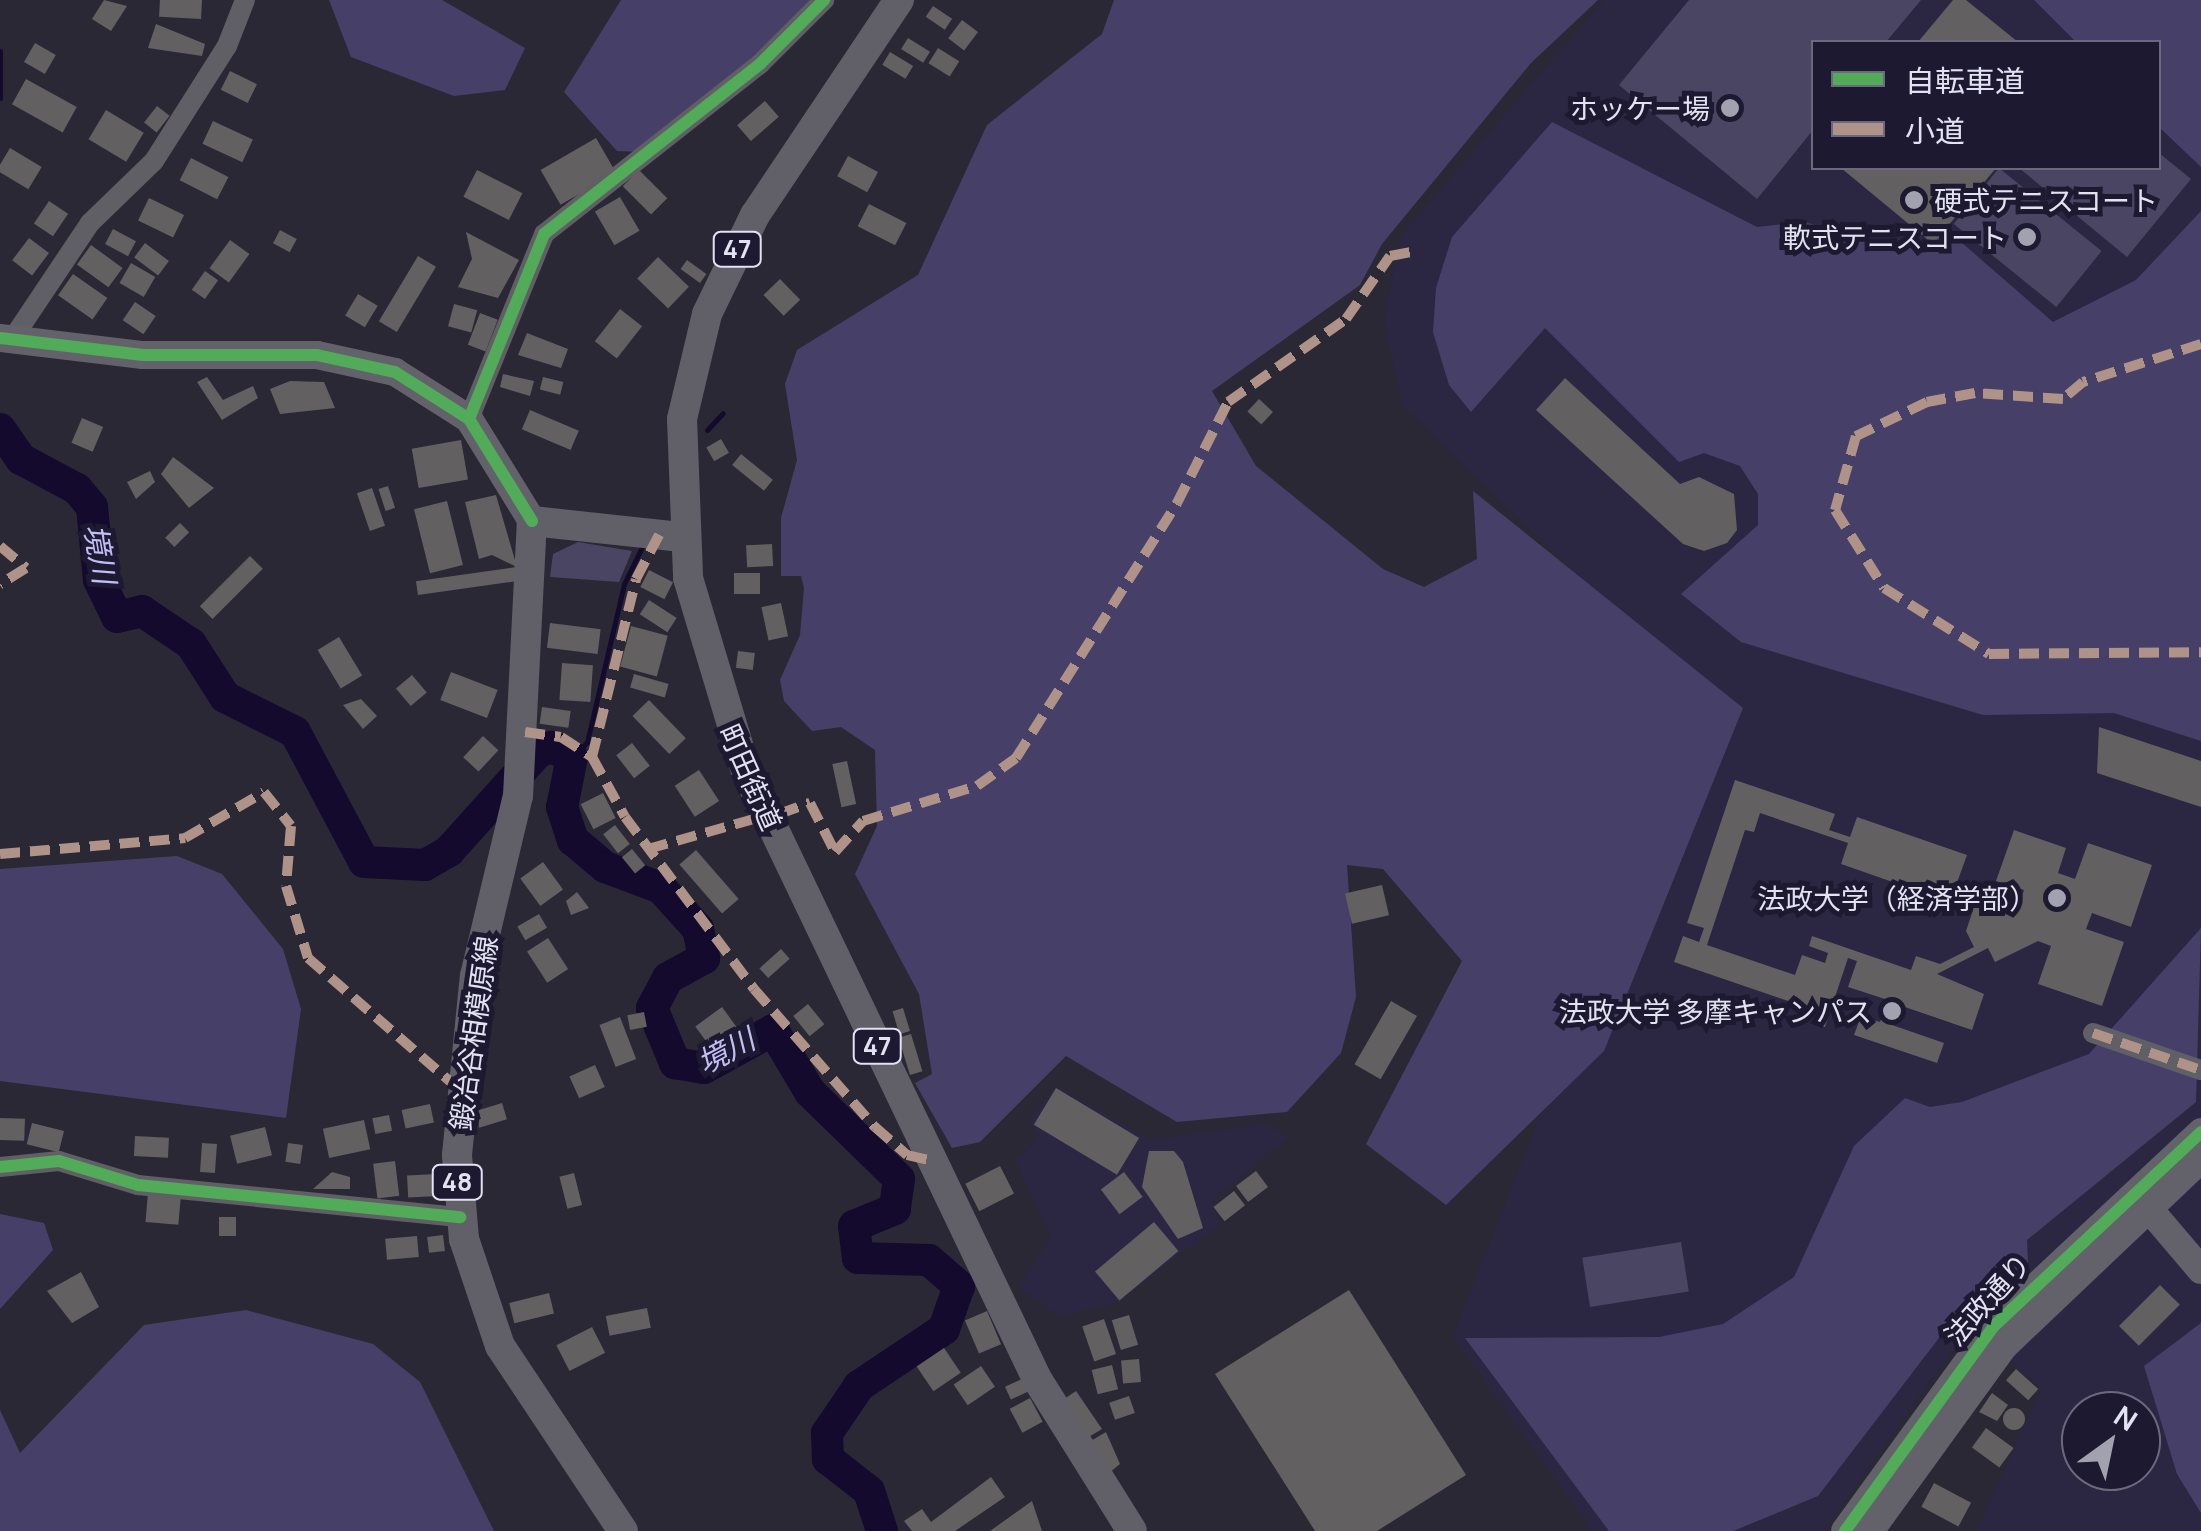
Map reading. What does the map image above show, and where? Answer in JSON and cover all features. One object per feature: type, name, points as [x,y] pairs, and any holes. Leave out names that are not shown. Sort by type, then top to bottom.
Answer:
[{"type":"main road","name":"町田街道","points":[[898,0],[755,215],[707,314],[682,419],[682,537],[707,660],[746,770],[1037,1380],[1132,1531]]},
{"type":"main road","points":[[532,521],[682,537]]},
{"type":"main road","name":"鍛冶谷相模原線","points":[[532,521],[523,751],[518,796],[470,1008],[460,1217],[508,1362],[623,1531]]},
{"type":"street","points":[[244,0],[228,46],[154,161],[90,224],[6,340],[143,355],[317,355],[420,382],[469,419],[532,521]]},
{"type":"street","points":[[469,419],[544,234],[760,64],[824,0]]},
{"type":"street","points":[[2098,1035],[2201,1070]]},
{"type":"street","name":"法政通り","points":[[1870,1531],[1985,1368],[2201,1132]]},
{"type":"street","name":"法政通り","points":[[1846,1531],[1970,1354],[2140,1199],[2201,1159]]},
{"type":"street","points":[[0,1167],[60,1162],[138,1185],[460,1217]]},
{"type":"street","points":[[2140,1199],[2201,1270]]},
{"type":"shaded area","points":[[329,0],[442,0],[525,48],[505,90],[454,96],[351,57]]},
{"type":"shaded area","points":[[621,0],[834,0],[643,152],[617,151],[564,92]]},
{"type":"shaded area","points":[[1114,0],[1598,0],[1531,63],[1382,244],[1360,285],[1212,391],[1256,466],[1383,569],[1424,587],[1477,559],[1473,491],[1743,708],[1604,1051],[1446,1205],[1366,1144],[1462,961],[1383,869],[1347,865],[1356,997],[1341,1053],[1287,1112],[1177,1122],[1066,1056],[980,1142],[952,1148],[915,1083],[932,1074],[919,994],[855,874],[877,826],[875,750],[841,727],[812,731],[784,701],[780,680],[800,635],[804,588],[801,576],[781,576],[781,518],[797,460],[785,384],[797,350],[918,275],[987,125],[1102,34]]},
{"type":"shaded area","name":"法政大学 多摩キャンパス","points":[[1604,0],[2201,0],[2201,1531],[1977,1531],[2041,1389],[1972,1322],[1823,1531],[1593,1531],[1453,1337],[1705,699],[1402,405],[1384,321],[1401,236]]},
{"type":"shaded area","name":"ホッケー場","points":[[1689,0],[1921,0],[1888,40],[1811,40],[1811,132],[1757,199],[1619,85]]},
{"type":"shaded area","points":[[2034,0],[2201,0],[2201,167],[2161,129],[2161,40],[2074,40]]},
{"type":"shaded area","points":[[1552,122],[1757,227],[1805,222],[1880,246],[1913,246],[1946,229],[2053,322],[2136,280],[2201,211],[2201,741],[2114,713],[1983,715],[1741,642],[1681,594],[1758,525],[1758,494],[1740,466],[1704,453],[1679,462],[1545,328],[1471,412],[1449,385],[1433,332],[1436,288],[1452,237]]},
{"type":"shaded area","name":"軟式テニスコート","points":[[2161,155],[2191,179],[2127,257],[2021,170],[2161,170]]},
{"type":"shaded area","name":"軟式テニスコート","points":[[1997,170],[2102,251],[2056,307],[1954,224]]},
{"type":"shaded area","points":[[578,542],[632,551],[619,582],[550,577],[553,554]]},
{"type":"shaded area","points":[[177,856],[222,874],[283,949],[301,1009],[286,1118],[0,1081],[0,869]]},
{"type":"shaded area","points":[[2201,928],[2196,1102],[2027,1240],[2028,1262],[1955,1317],[1818,1496],[1733,1531],[1609,1531],[1465,1338],[1659,1337],[1723,1324],[1794,1277],[1854,1146],[1905,1098],[1930,1107],[1962,1102],[2089,1054]]},
{"type":"shaded area","points":[[1056,1086],[1150,1140],[1269,1124],[1288,1138],[1212,1200],[1220,1224],[1119,1301],[1059,1316],[1019,1287],[1051,1237],[1016,1162],[1038,1139],[1029,1120]]},
{"type":"shaded area","points":[[0,1214],[44,1223],[53,1250],[0,1309]]},
{"type":"shaded area","points":[[1681,1242],[1689,1291],[1590,1307],[1582,1258]]},
{"type":"shaded area","points":[[246,1310],[373,1344],[420,1382],[494,1531],[0,1531],[0,1410],[20,1453],[144,1325]]},
{"type":"shaded area","points":[[2201,1323],[2201,1513],[2177,1474],[2161,1422],[2161,1391],[2152,1391],[2144,1366]]},
{"type":"building","points":[[104,0],[127,6],[111,31],[92,19]]},
{"type":"building","points":[[160,0],[202,0],[201,19],[159,17]]},
{"type":"building","points":[[1953,0],[1966,0],[2016,40],[1920,40]]},
{"type":"building","points":[[933,6],[952,19],[945,30],[926,17]]},
{"type":"building","points":[[962,20],[978,32],[964,50],[948,38]]},
{"type":"building","points":[[156,24],[205,44],[202,56],[148,48]]},
{"type":"building","points":[[908,38],[930,52],[923,63],[901,49]]},
{"type":"building","points":[[35,43],[56,55],[45,74],[24,62]]},
{"type":"building","points":[[938,48],[959,61],[950,77],[928,63]]},
{"type":"building","points":[[890,52],[913,66],[905,79],[882,65]]},
{"type":"building","points":[[230,71],[257,84],[248,103],[221,90]]},
{"type":"building","points":[[26,79],[77,107],[63,132],[12,104]]},
{"type":"building","points":[[765,101],[779,117],[751,141],[737,125]]},
{"type":"building","points":[[157,106],[170,116],[157,132],[144,123]]},
{"type":"building","points":[[106,110],[144,133],[126,162],[88,139]]},
{"type":"building","points":[[213,121],[253,140],[242,162],[202,144]]},
{"type":"building","points":[[596,138],[616,173],[561,205],[541,170]]},
{"type":"building","points":[[10,148],[42,167],[28,189],[0,172]]},
{"type":"building","points":[[848,156],[878,172],[867,192],[837,176]]},
{"type":"building","points":[[191,158],[228,177],[217,199],[180,180]]},
{"type":"building","points":[[477,170],[522,193],[509,220],[463,197]]},
{"type":"building","points":[[639,170],[667,198],[651,215],[623,186]]},
{"type":"building","name":"硬式テニスコート","points":[[1843,170],[1994,170],[1933,244]]},
{"type":"building","points":[[620,197],[640,231],[614,245],[595,212]]},
{"type":"building","points":[[149,198],[184,215],[173,238],[138,220]]},
{"type":"building","points":[[49,201],[68,214],[53,236],[34,223]]},
{"type":"building","points":[[869,204],[906,223],[895,245],[858,226]]},
{"type":"building","points":[[113,229],[136,241],[128,256],[105,244]]},
{"type":"building","points":[[280,230],[297,239],[290,252],[273,243]]},
{"type":"building","points":[[466,232],[519,260],[498,298],[458,287],[472,259]]},
{"type":"building","points":[[29,238],[49,253],[32,275],[12,260]]},
{"type":"building","points":[[230,240],[249,254],[229,282],[209,268]]},
{"type":"building","points":[[145,243],[169,261],[158,275],[134,257]]},
{"type":"building","points":[[91,245],[123,268],[108,287],[77,264]]},
{"type":"building","points":[[418,256],[436,267],[397,332],[379,321]]},
{"type":"building","points":[[658,257],[689,287],[668,308],[637,279]]},
{"type":"building","points":[[687,260],[706,274],[700,283],[681,269]]},
{"type":"building","points":[[131,263],[155,277],[144,297],[120,283]]},
{"type":"building","points":[[205,271],[218,280],[205,299],[192,290]]},
{"type":"building","points":[[73,274],[107,298],[92,319],[58,295]]},
{"type":"building","points":[[780,279],[800,300],[784,316],[763,295]]},
{"type":"building","points":[[358,294],[378,306],[365,327],[345,315]]},
{"type":"building","points":[[135,302],[156,316],[143,334],[123,320]]},
{"type":"building","points":[[454,304],[477,310],[471,332],[448,326]]},
{"type":"building","points":[[620,309],[642,326],[617,359],[595,341]]},
{"type":"building","points":[[480,313],[498,320],[486,352],[468,345]]},
{"type":"building","points":[[527,333],[568,349],[561,368],[518,355]]},
{"type":"building","points":[[503,374],[534,381],[530,396],[500,387]]},
{"type":"building","points":[[207,377],[223,400],[253,386],[258,398],[222,420],[197,382]]},
{"type":"building","points":[[543,377],[563,382],[560,395],[540,390]]},
{"type":"building","points":[[1565,378],[1680,484],[1699,477],[1734,494],[1737,530],[1727,543],[1704,551],[1683,544],[1536,410]]},
{"type":"building","points":[[290,381],[324,382],[335,408],[280,414],[270,389]]},
{"type":"building","points":[[1259,399],[1273,412],[1261,424],[1247,411]]},
{"type":"building","points":[[530,410],[579,431],[571,450],[522,429]]},
{"type":"building","points":[[82,418],[103,427],[93,452],[71,443]]},
{"type":"building","points":[[721,439],[729,453],[714,461],[706,448]]},
{"type":"building","points":[[461,440],[468,479],[419,488],[412,449]]},
{"type":"building","points":[[741,454],[773,480],[764,491],[732,465]]},
{"type":"building","points":[[173,457],[214,488],[189,508],[161,474]]},
{"type":"building","points":[[150,471],[155,482],[136,499],[127,482]]},
{"type":"building","points":[[388,486],[395,508],[386,511],[378,489]]},
{"type":"building","points":[[372,488],[385,526],[370,531],[357,493]]},
{"type":"building","points":[[496,495],[517,567],[492,555],[479,559],[465,502]]},
{"type":"building","points":[[447,501],[463,565],[430,573],[414,509]]},
{"type":"building","points":[[180,523],[189,532],[174,547],[165,538]]},
{"type":"building","points":[[772,544],[773,566],[747,567],[746,545]]},
{"type":"building","points":[[250,556],[263,569],[213,619],[200,606]]},
{"type":"building","points":[[517,567],[519,581],[418,595],[416,581]]},
{"type":"building","points":[[649,570],[673,582],[664,599],[640,587]]},
{"type":"building","points":[[734,573],[760,573],[760,594],[734,594]]},
{"type":"building","points":[[649,600],[677,618],[667,632],[640,614]]},
{"type":"building","points":[[781,603],[788,636],[769,640],[761,607]]},
{"type":"building","points":[[550,623],[601,629],[598,654],[547,648]]},
{"type":"building","points":[[631,626],[668,636],[657,676],[620,667]]},
{"type":"building","points":[[339,637],[362,676],[341,688],[318,650]]},
{"type":"building","points":[[738,651],[755,653],[753,670],[736,668]]},
{"type":"building","points":[[562,663],[593,665],[590,702],[559,700]]},
{"type":"building","points":[[451,672],[498,690],[487,718],[440,700]]},
{"type":"building","points":[[634,674],[669,684],[665,697],[630,687]]},
{"type":"building","points":[[412,675],[427,693],[411,706],[396,688]]},
{"type":"building","points":[[361,699],[377,716],[363,729],[343,705]]},
{"type":"building","points":[[649,700],[686,738],[669,754],[632,716]]},
{"type":"building","points":[[542,707],[571,711],[568,728],[540,724]]},
{"type":"building","points":[[2099,727],[2201,761],[2201,807],[2097,773]]},
{"type":"building","points":[[483,736],[498,750],[479,772],[463,757]]},
{"type":"building","points":[[632,743],[650,766],[634,778],[616,755]]},
{"type":"building","points":[[847,761],[856,804],[841,807],[832,764]]},
{"type":"building","points":[[699,770],[719,801],[695,817],[675,786]]},
{"type":"building","points":[[1735,780],[1835,814],[1829,830],[1850,837],[1857,817],[1967,855],[1950,902],[1841,864],[1848,843],[1760,813],[1754,832],[1745,830],[1707,945],[1795,975],[1802,955],[1825,963],[1828,953],[1809,946],[1812,936],[1911,970],[1916,956],[1940,964],[1974,947],[1966,931],[1978,895],[2018,908],[2024,890],[1996,881],[2014,830],[2066,848],[2058,873],[2075,879],[2088,843],[2152,865],[2131,927],[2092,913],[2086,929],[2124,942],[2102,1006],[2038,984],[2051,946],[2038,941],[1995,962],[1988,948],[1937,974],[1984,994],[1972,1030],[1899,1005],[1892,1025],[1944,1043],[1937,1063],[1854,1035],[1861,1016],[1880,1022],[1888,1000],[1848,987],[1857,961],[1848,958],[1825,1027],[1816,1024],[1820,1012],[1674,962],[1683,936],[1699,942],[1704,928],[1687,923]]},
{"type":"building","points":[[603,793],[616,818],[593,829],[581,804]]},
{"type":"building","points":[[615,825],[630,844],[618,853],[603,834]]},
{"type":"building","points":[[632,849],[645,865],[635,874],[622,857]]},
{"type":"building","points":[[696,850],[739,899],[722,913],[679,864]]},
{"type":"building","points":[[543,862],[563,890],[540,906],[520,878]]},
{"type":"building","points":[[1382,885],[1389,915],[1352,924],[1345,894]]},
{"type":"building","points":[[577,892],[589,908],[571,915],[566,901]]},
{"type":"building","points":[[539,914],[547,928],[525,940],[517,926]]},
{"type":"building","points":[[548,938],[568,969],[547,983],[527,952]]},
{"type":"building","points":[[781,949],[790,959],[768,978],[759,968]]},
{"type":"building","points":[[1391,1001],[1417,1016],[1380,1079],[1354,1064]]},
{"type":"building","points":[[808,1004],[824,1024],[810,1036],[793,1016]]},
{"type":"building","points":[[722,1007],[737,1028],[711,1047],[695,1026]]},
{"type":"building","points":[[903,1008],[910,1031],[899,1034],[892,1011]]},
{"type":"building","points":[[644,1012],[647,1027],[630,1030],[627,1015]]},
{"type":"building","points":[[620,1017],[636,1059],[616,1067],[599,1025]]},
{"type":"building","points":[[911,1034],[922,1071],[910,1075],[899,1038]]},
{"type":"building","points":[[595,1065],[605,1087],[579,1098],[569,1076]]},
{"type":"building","points":[[1056,1088],[1139,1138],[1117,1175],[1034,1125]]},
{"type":"building","points":[[502,1103],[507,1119],[479,1128],[474,1111]]},
{"type":"building","points":[[430,1104],[434,1123],[406,1129],[402,1110]]},
{"type":"building","points":[[389,1115],[392,1131],[375,1134],[372,1118]]},
{"type":"building","points":[[0,1118],[25,1119],[24,1141],[0,1140]]},
{"type":"building","points":[[364,1120],[370,1149],[329,1158],[323,1129]]},
{"type":"building","points":[[32,1123],[64,1131],[59,1152],[27,1144]]},
{"type":"building","points":[[265,1127],[272,1155],[237,1164],[230,1136]]},
{"type":"building","points":[[135,1136],[169,1138],[168,1158],[134,1156]]},
{"type":"building","points":[[202,1143],[217,1144],[215,1173],[200,1172]]},
{"type":"building","points":[[288,1143],[303,1145],[300,1164],[285,1162]]},
{"type":"building","points":[[1149,1151],[1174,1151],[1183,1162],[1203,1228],[1178,1239],[1142,1187]]},
{"type":"building","points":[[395,1161],[399,1196],[377,1198],[373,1164]]},
{"type":"building","points":[[1000,1166],[1014,1194],[979,1211],[965,1184]]},
{"type":"building","points":[[1256,1171],[1268,1187],[1248,1202],[1236,1186]]},
{"type":"building","points":[[332,1172],[350,1177],[350,1189],[313,1189]]},
{"type":"building","points":[[1124,1172],[1143,1197],[1119,1214],[1101,1189]]},
{"type":"building","points":[[574,1173],[582,1205],[567,1209],[559,1177]]},
{"type":"building","points":[[437,1174],[438,1196],[408,1198],[407,1176]]},
{"type":"building","points":[[1234,1191],[1245,1205],[1225,1221],[1214,1207]]},
{"type":"building","points":[[148,1193],[181,1196],[178,1225],[145,1222]]},
{"type":"building","points":[[219,1217],[236,1217],[236,1236],[219,1236]]},
{"type":"building","points":[[1154,1222],[1178,1251],[1119,1301],[1095,1271]]},
{"type":"building","points":[[443,1235],[445,1251],[429,1253],[427,1237]]},
{"type":"building","points":[[417,1236],[419,1257],[387,1260],[385,1239]]},
{"type":"building","points":[[81,1272],[99,1307],[72,1323],[47,1291]]},
{"type":"building","points":[[2160,1285],[2180,1305],[2139,1346],[2119,1326]]},
{"type":"building","points":[[1349,1290],[1466,1475],[1377,1531],[1315,1531],[1215,1374]]},
{"type":"building","points":[[549,1293],[554,1313],[514,1323],[509,1303]]},
{"type":"building","points":[[647,1308],[651,1328],[610,1336],[606,1316]]},
{"type":"building","points":[[987,1311],[1001,1344],[979,1354],[965,1320]]},
{"type":"building","points":[[1129,1315],[1138,1345],[1121,1350],[1112,1320]]},
{"type":"building","points":[[1104,1319],[1116,1354],[1094,1361],[1082,1326]]},
{"type":"building","points":[[592,1327],[605,1353],[570,1371],[556,1345]]},
{"type":"building","points":[[944,1348],[961,1373],[933,1391],[917,1366]]},
{"type":"building","points":[[1139,1359],[1141,1382],[1123,1383],[1121,1361]]},
{"type":"building","points":[[1112,1365],[1118,1389],[1098,1394],[1092,1370]]},
{"type":"building","points":[[981,1366],[995,1387],[968,1405],[954,1384]]},
{"type":"building","points":[[2016,1369],[2038,1389],[2028,1400],[2006,1380]]},
{"type":"building","points":[[1024,1378],[1030,1391],[1011,1400],[1005,1387]]},
{"type":"building","points":[[1076,1391],[1102,1429],[1087,1438],[1064,1399]]},
{"type":"building","points":[[1992,1393],[2008,1405],[1997,1421],[1979,1412]]},
{"type":"building","points":[[1129,1396],[1135,1413],[1115,1420],[1109,1403]]},
{"type":"building","points":[[1030,1398],[1043,1422],[1022,1433],[1010,1409]]},
{"type":"building","points":[[2010,1408],[2018,1408],[2025,1419],[2018,1430],[2010,1430],[2003,1423],[2003,1415]]},
{"type":"building","points":[[1986,1428],[2014,1448],[1999,1467],[1972,1447]]},
{"type":"building","points":[[1106,1432],[1120,1464],[1109,1473],[1089,1442]]},
{"type":"building","points":[[991,1477],[1005,1497],[955,1531],[912,1531],[904,1521],[922,1509],[931,1522]]},
{"type":"building","points":[[1934,1483],[1971,1503],[1958,1527],[1921,1507]]},
{"type":"building","points":[[1032,1501],[1042,1531],[990,1531]]},
{"type":"waterway","points":[[0,51],[0,98]]},
{"type":"waterway","points":[[707,430],[723,413]]},
{"type":"waterway","name":"境川","points":[[0,429],[21,459],[77,489],[92,507],[99,580],[117,617],[142,611],[191,644],[225,697],[295,732],[364,862],[425,865],[449,851],[538,752],[552,747],[572,757],[562,807],[573,840],[605,867],[661,888],[698,929],[704,958],[668,978],[652,1008],[675,1063],[704,1068],[773,1030],[810,1092],[899,1179],[895,1209],[854,1226],[858,1258],[929,1260],[959,1286],[944,1329],[859,1386],[827,1433],[828,1459],[869,1491],[882,1531]]},
{"type":"waterway","points":[[572,757],[587,742],[624,584],[642,547]]},
{"type":"marked path","points":[[779,814],[810,803],[835,852],[863,821],[977,786],[1016,758],[1177,503],[1228,402],[1346,319],[1390,256],[1416,251]]},
{"type":"marked path","points":[[2201,344],[2083,382],[2063,399],[1975,393],[1927,402],[1856,436],[1835,510],[1884,588],[1989,654],[2201,652]]},
{"type":"marked path","points":[[592,757],[636,579],[659,535]]},
{"type":"marked path","points":[[0,546],[26,568],[0,584]]},
{"type":"marked path","points":[[525,732],[561,737],[592,757],[625,817],[754,989],[875,1127],[907,1155],[932,1161]]},
{"type":"marked path","points":[[0,854],[185,838],[264,792],[291,826],[286,886],[308,958],[462,1092]]},
{"type":"marked path","points":[[648,849],[768,815]]},
{"type":"marked path","points":[[2093,1033],[2201,1070]]},
{"type":"cycle path","points":[[469,419],[544,234],[760,64],[824,0]]},
{"type":"cycle path","points":[[0,338],[143,355],[317,355],[395,372],[469,419],[532,521]]},
{"type":"cycle path","points":[[1845,1531],[1994,1326],[2201,1132]]},
{"type":"cycle path","points":[[0,1167],[59,1161],[138,1185],[460,1217]]},
{"type":"place","name":"ホッケー場","points":[[1730,108]]},
{"type":"place","name":"硬式テニスコート","points":[[1914,200]]},
{"type":"place","name":"軟式テニスコート","points":[[2027,237]]},
{"type":"place","name":"法政大学（経済学部）","points":[[2057,898]]},
{"type":"place","name":"法政大学 多摩キャンパス","points":[[1892,1011]]}]
